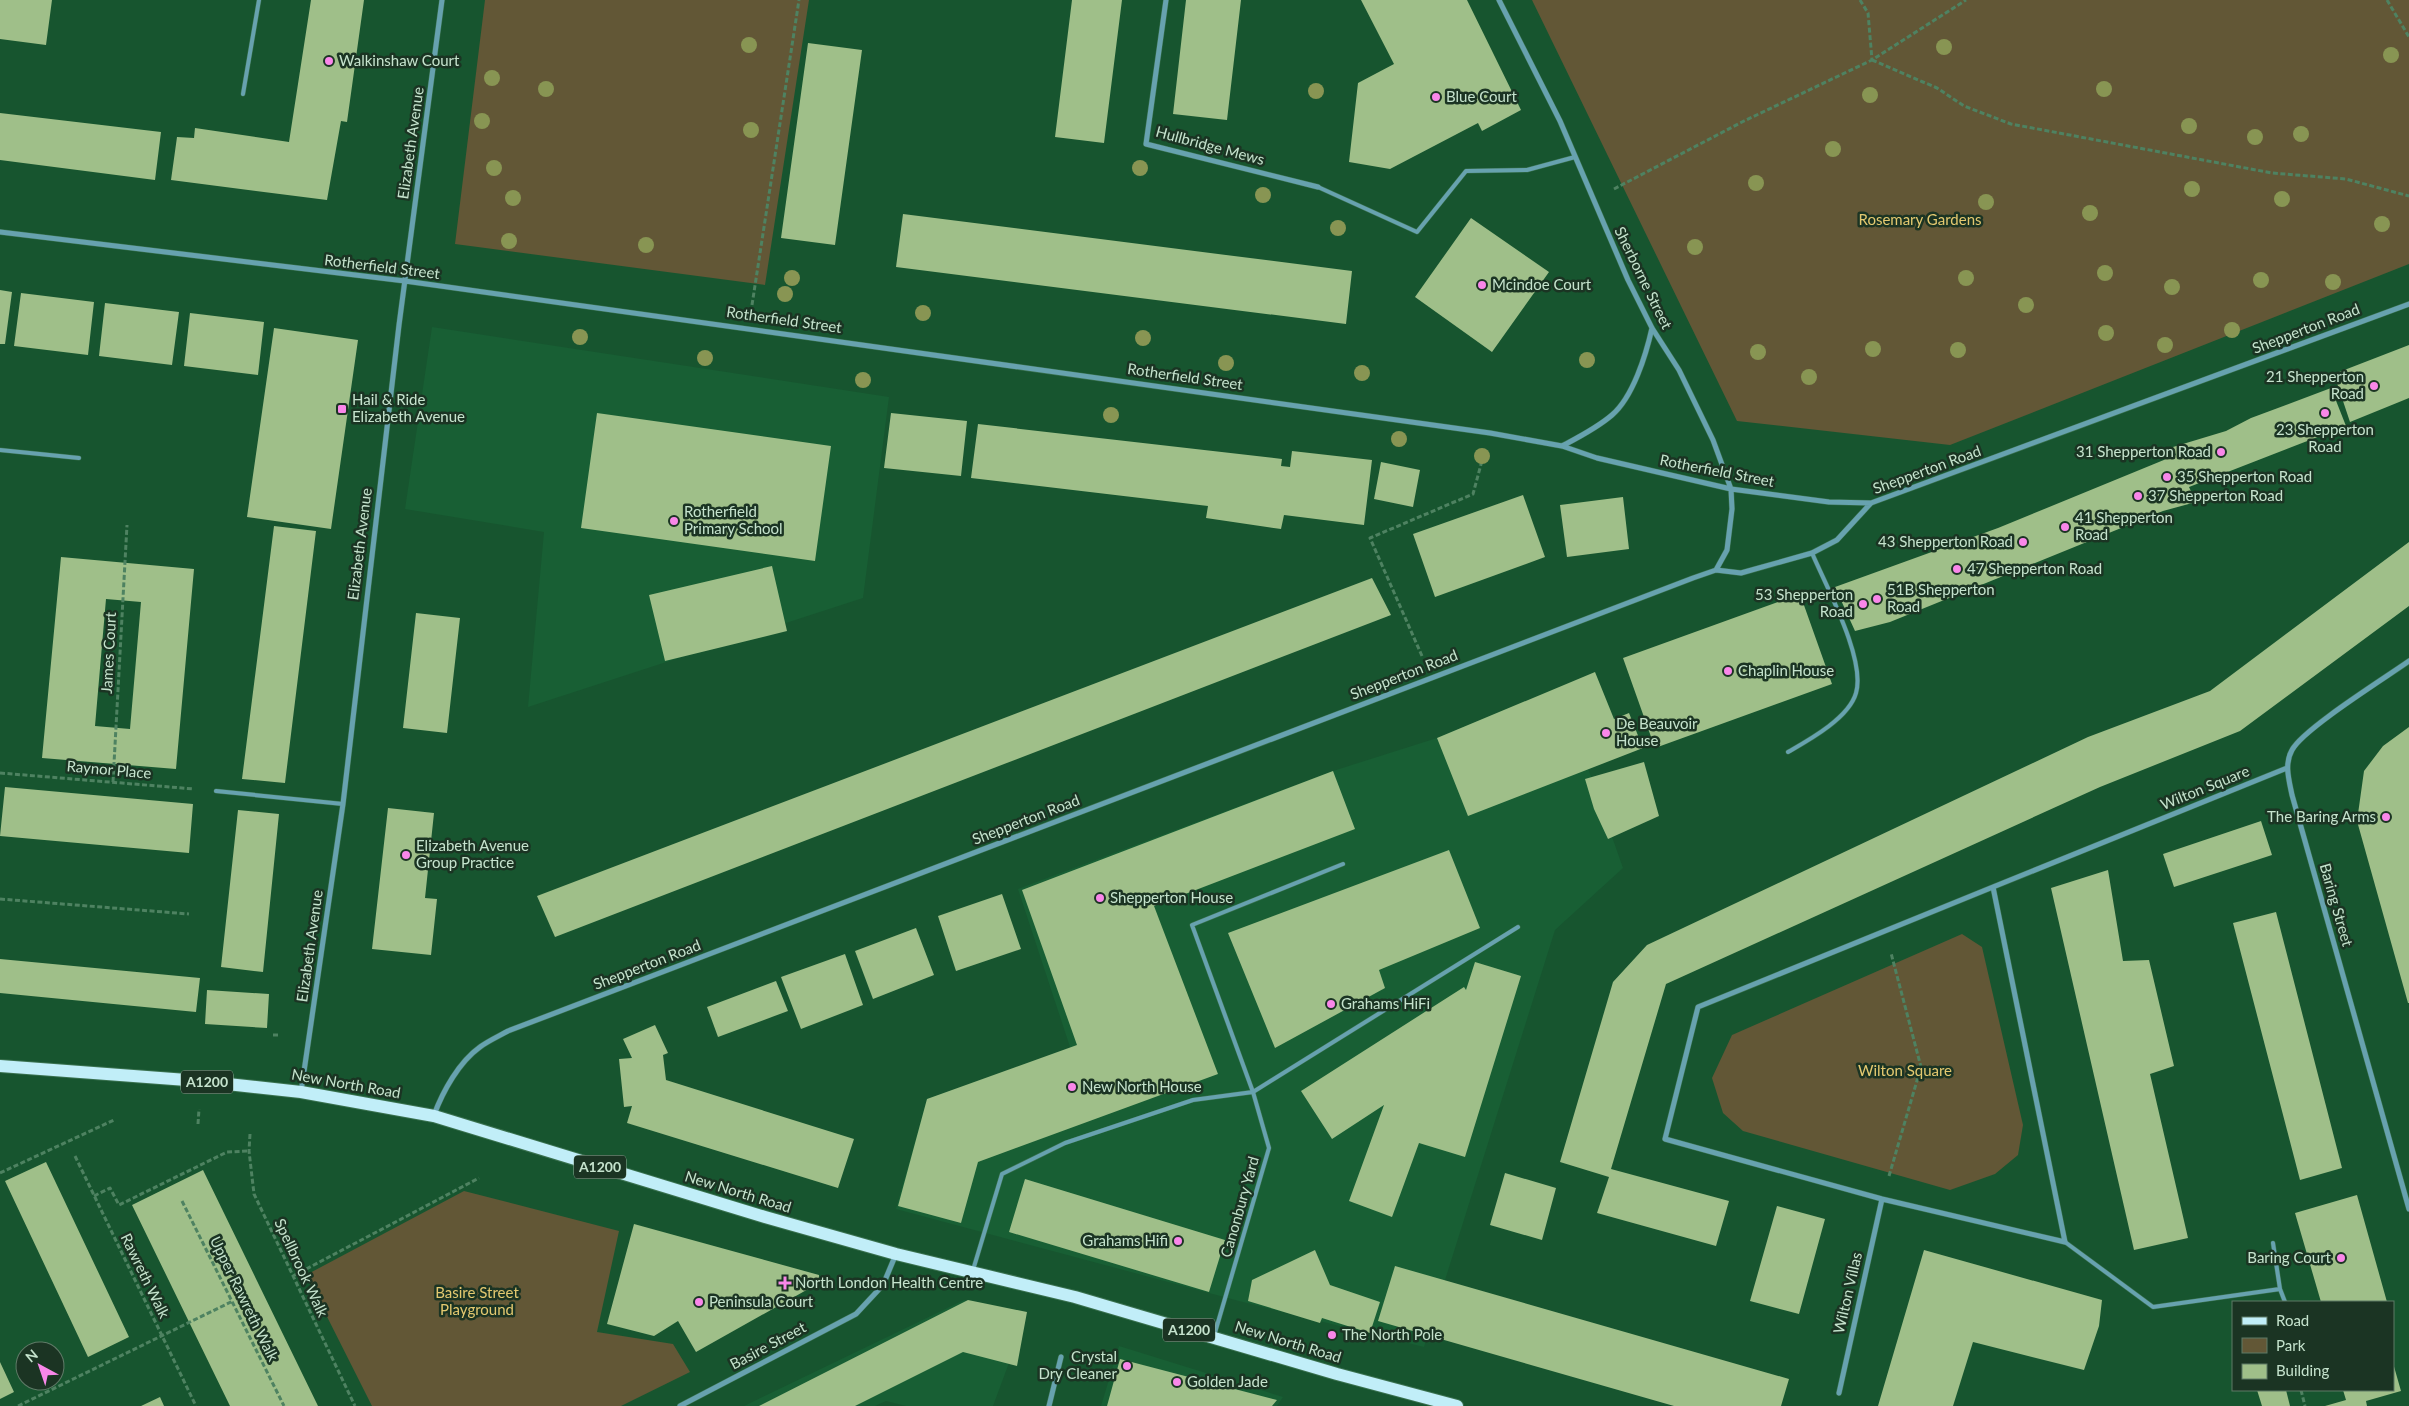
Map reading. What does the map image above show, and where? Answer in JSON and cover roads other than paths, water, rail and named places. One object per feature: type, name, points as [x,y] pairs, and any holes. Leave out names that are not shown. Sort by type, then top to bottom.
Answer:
[{"type":"main road","name":"New North Road","points":[[0,1066],[200,1081],[301,1092],[434,1116],[765,1217],[896,1254],[1075,1297],[1337,1374],[1457,1406]]},
{"type":"street","name":"Elizabeth Avenue","points":[[301,1092],[343,804],[405,281],[442,0]]},
{"type":"street","name":"Hullbridge Mews","points":[[1166,0],[1146,144],[1318,187]]},
{"type":"street","name":"Sherborne Street","points":[[1499,0],[1560,122],[1594,205],[1652,328],[1679,370],[1713,440],[1731,490],[1732,509],[1731,533],[1727,550],[1716,570]]},
{"type":"street","name":"Rotherfield Street","points":[[0,232],[405,281],[1490,432],[1562,446],[1597,458],[1731,490],[1788,498],[1871,503]]},
{"type":"street","name":"Shepperton Road","points":[[434,1116],[442,1093],[467,1060],[479,1047],[508,1032],[1716,570],[1741,573],[1812,553],[1837,540],[1871,503],[2409,304]]},
{"type":"street","points":[[1562,446],[1589,432],[1613,414],[1624,399],[1645,358],[1652,328]]},
{"type":"street","points":[[2287,768],[2292,750],[2306,734],[2409,661]]},
{"type":"street","name":"Wilton Square","points":[[2064,1242],[1882,1199],[1665,1139],[1698,1007],[2287,768]]},
{"type":"street","name":"Baring Street","points":[[2287,768],[2292,795],[2409,1208]]},
{"type":"street","points":[[1993,888],[2064,1242]]},
{"type":"street","name":"Wilton Villas","points":[[1838,1393],[1882,1199]]},
{"type":"street","name":"Basire Street","points":[[680,1406],[856,1314],[883,1285],[896,1254]]},
{"type":"street","points":[[1049,1406],[1061,1357]]},
{"type":"lane","points":[[243,94],[259,0]]},
{"type":"lane","points":[[1318,187],[1418,232],[1466,171],[1527,170],[1575,157]]},
{"type":"lane","points":[[0,450],[79,458]]},
{"type":"lane","points":[[1788,752],[1817,735],[1844,711],[1856,694],[1859,673],[1852,648],[1812,553]]},
{"type":"lane","points":[[216,791],[343,804]]},
{"type":"lane","name":"Canonbury Yard","points":[[1214,1337],[1269,1148],[1253,1092],[1192,925],[1343,864]]},
{"type":"lane","points":[[972,1272],[1002,1174],[1065,1143],[1193,1100],[1253,1092],[1518,927]]},
{"type":"lane","points":[[2064,1242],[2153,1307],[2280,1289]]},
{"type":"lane","points":[[2273,1243],[2280,1289],[2285,1301]]},
{"type":"place","name":"Walkinshaw Court","points":[[329,61]]},
{"type":"place","name":"Blue Court","points":[[1436,97]]},
{"type":"place","name":"Mcindoe Court","points":[[1482,285]]},
{"type":"place","name":"21 Shepperton Road","points":[[2374,386]]},
{"type":"place","name":"Hail & Ride Elizabeth Avenue","points":[[342,409]]},
{"type":"place","name":"23 Shepperton Road","points":[[2325,413]]},
{"type":"place","name":"31 Shepperton Road","points":[[2221,452]]},
{"type":"place","name":"35 Shepperton Road","points":[[2167,477]]},
{"type":"place","name":"37 Shepperton Road","points":[[2138,496]]},
{"type":"place","name":"Rotherfield Primary School","points":[[674,521]]},
{"type":"place","name":"41 Shepperton Road","points":[[2065,527]]},
{"type":"place","name":"43 Shepperton Road","points":[[2023,542]]},
{"type":"place","name":"47 Shepperton Road","points":[[1957,569]]},
{"type":"place","name":"51B Shepperton Road","points":[[1877,599]]},
{"type":"place","name":"53 Shepperton Road","points":[[1863,604]]},
{"type":"place","name":"Chaplin House","points":[[1728,671]]},
{"type":"place","name":"De Beauvoir House","points":[[1606,733]]},
{"type":"place","name":"The Baring Arms","points":[[2386,817]]},
{"type":"place","name":"Elizabeth Avenue Group Practice","points":[[406,855]]},
{"type":"place","name":"Shepperton House","points":[[1100,898]]},
{"type":"place","name":"Grahams HiFi","points":[[1331,1004]]},
{"type":"place","name":"New North House","points":[[1072,1087]]},
{"type":"place","name":"Grahams Hifi","points":[[1178,1241]]},
{"type":"place","name":"Baring Court","points":[[2341,1258]]},
{"type":"place","name":"North London Health Centre","points":[[785,1283]]},
{"type":"place","name":"Peninsula Court","points":[[699,1302]]},
{"type":"place","name":"The North Pole","points":[[1332,1335]]},
{"type":"place","name":"Crystal Dry Cleaner","points":[[1127,1366]]},
{"type":"place","name":"Golden Jade","points":[[1177,1382]]},
{"type":"park label","name":"Rosemary Gardens","points":[[1920,220]]},
{"type":"park label","name":"Basire Street Playground","points":[[477,1302]]}]
